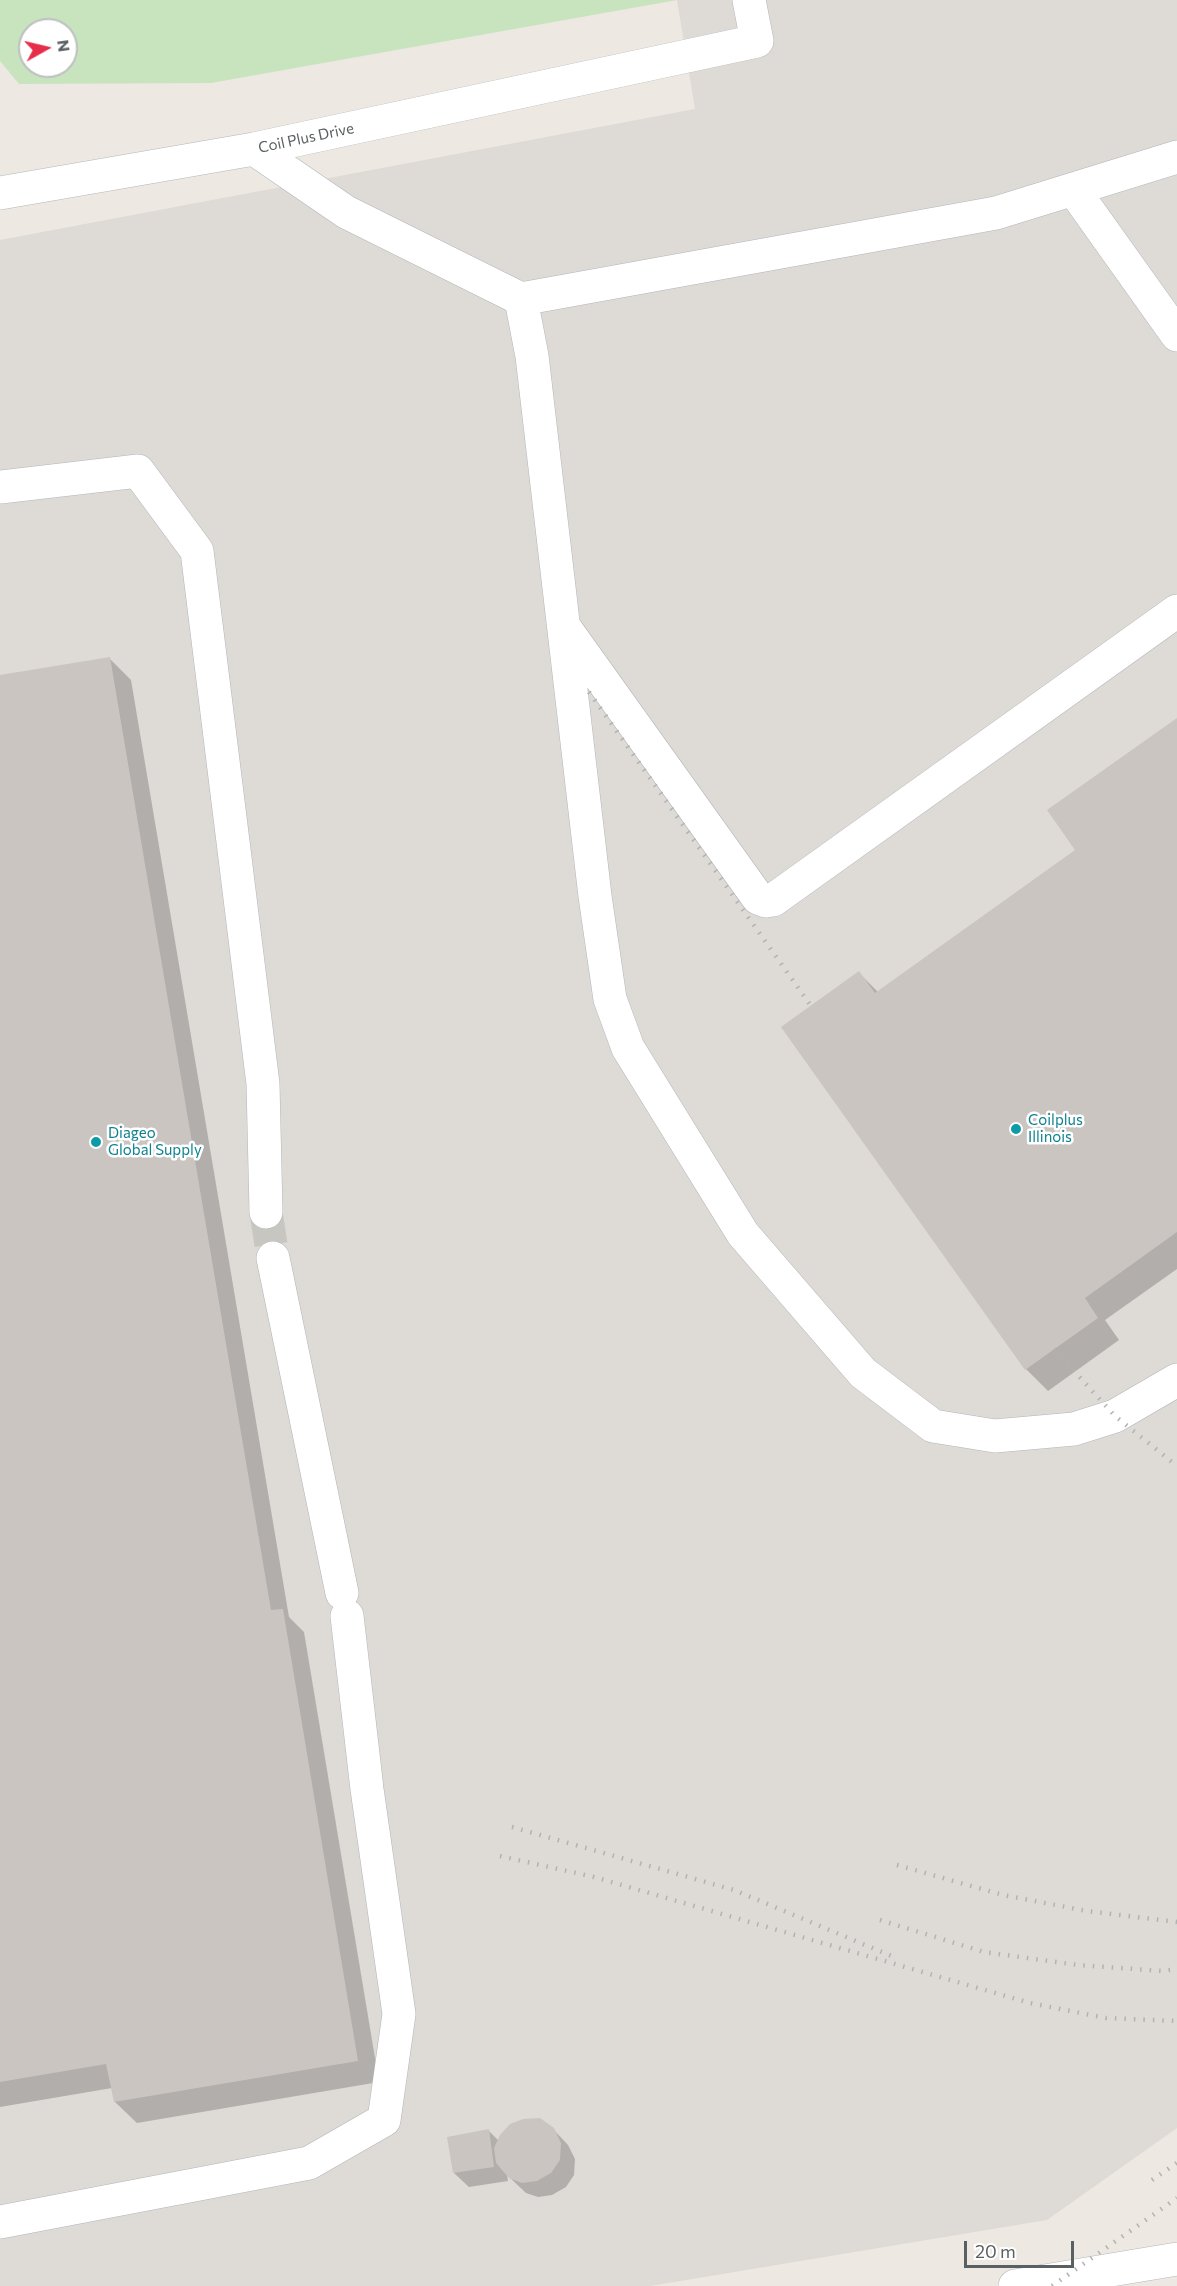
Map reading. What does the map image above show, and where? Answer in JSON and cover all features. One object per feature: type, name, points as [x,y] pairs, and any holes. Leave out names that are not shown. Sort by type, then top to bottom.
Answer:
[{"type":"street","name":"Coil Plus Drive","points":[[0,193],[254,149],[757,41],[749,0]]},
{"type":"street","points":[[254,149],[346,212],[521,299],[996,213],[1177,157]]},
{"type":"street","points":[[1073,189],[1177,335]]},
{"type":"street","points":[[521,299],[531,356],[595,896],[610,999],[628,1048],[743,1234],[863,1373],[933,1426],[995,1436],[1074,1429],[1115,1416],[1177,1380]]},
{"type":"street","points":[[0,487],[138,471],[197,551],[263,1084],[266,1212]]},
{"type":"street","points":[[563,625],[758,898],[766,901],[773,900],[1177,611]]},
{"type":"street","points":[[0,2222],[309,2163],[384,2120],[399,2014],[344,1605],[273,1258]]},
{"type":"street","points":[[1016,2286],[1177,2259]]},
{"type":"shaded area","points":[[677,0],[1177,0],[1177,2128],[1047,2220],[650,2286],[0,2286],[0,240],[695,109]]},
{"type":"green space","points":[[0,0],[677,0],[211,83],[19,84],[0,61]]},
{"type":"building","name":"Diageo Global Supply","points":[[110,657],[271,1610],[283,1609],[358,2061],[114,2102],[106,2064],[0,2082],[0,675]]},
{"type":"building","name":"Coilplus Illinois","points":[[1177,718],[1177,1232],[1085,1298],[1098,1318],[1025,1370],[781,1027],[859,971],[875,993],[1075,850],[1047,810]]},
{"type":"building","points":[[540,2118],[554,2128],[561,2143],[560,2160],[551,2173],[537,2181],[522,2183],[509,2178],[496,2163],[494,2148],[500,2135],[510,2124],[523,2119]]},
{"type":"building","points":[[489,2129],[494,2167],[453,2173],[447,2137]]},
{"type":"tunnel","points":[[266,1212],[273,1258]]},
{"type":"railway","points":[[589,692],[811,1006]]},
{"type":"railway","points":[[1054,1349],[1115,1416],[1177,1466]]},
{"type":"railway","points":[[512,1827],[734,1890],[894,1957]]},
{"type":"railway","points":[[500,1856],[594,1877],[1030,2003],[1106,2018],[1177,2021]]},
{"type":"railway","points":[[897,1865],[1003,1895],[1087,1911],[1177,1922]]},
{"type":"railway","points":[[880,1920],[984,1952],[1078,1965],[1162,1971],[1177,1969]]},
{"type":"railway","points":[[1152,2180],[1177,2163]]},
{"type":"railway","points":[[1052,2286],[1177,2198]]},
{"type":"place","name":"Coilplus Illinois","points":[[1016,1129]]},
{"type":"place","name":"Diageo Global Supply","points":[[96,1142]]}]
